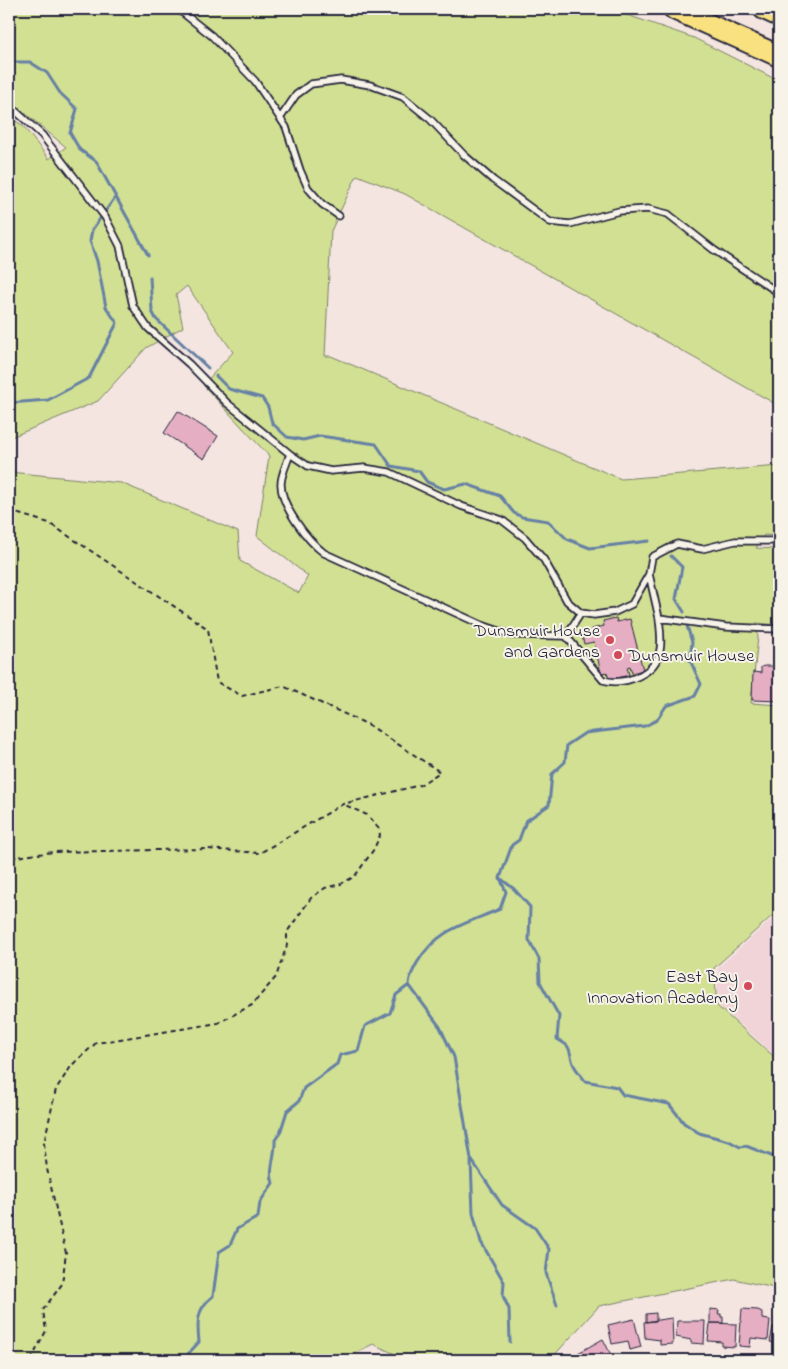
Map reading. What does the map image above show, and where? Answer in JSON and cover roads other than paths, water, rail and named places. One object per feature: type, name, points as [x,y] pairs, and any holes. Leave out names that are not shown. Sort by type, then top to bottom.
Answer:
[{"type":"highway","points":[[674,9],[779,56]]},
{"type":"highway","points":[[764,9],[779,16]]},
{"type":"lane","points":[[178,9],[212,36],[255,81],[260,92],[281,117],[308,188],[322,204],[339,216]]},
{"type":"lane","points":[[281,117],[296,95],[311,84],[341,80],[370,85],[403,97],[430,119],[464,155],[493,180],[550,222],[570,224],[619,211],[648,209],[668,214],[714,250],[779,293]]},
{"type":"lane","points":[[9,105],[42,135],[105,218],[120,246],[133,306],[148,328],[189,364],[227,404],[308,466],[330,471],[364,468],[389,472],[461,506],[502,520],[525,538],[544,560],[567,601],[581,612],[594,615],[615,612],[632,604],[649,574],[652,557],[677,544],[702,548],[735,541],[779,541]]},
{"type":"lane","points":[[290,454],[281,483],[282,498],[306,536],[324,553],[482,625],[511,635],[566,636],[603,680],[612,682],[628,680],[648,670],[657,659],[660,649],[659,618],[649,574]]},
{"type":"lane","points":[[566,636],[581,612]]},
{"type":"lane","points":[[659,618],[726,627],[779,629]]},
{"type":"waterway","points":[[9,62],[30,62],[47,73],[60,93],[77,109],[70,133],[80,150],[96,161],[148,255]]},
{"type":"waterway","points":[[9,403],[48,400],[89,378],[117,323],[106,307],[97,261],[90,241],[92,230],[116,196]]},
{"type":"waterway","points":[[150,277],[152,311],[156,319],[208,368]]},
{"type":"waterway","points":[[216,376],[229,389],[262,398],[268,407],[272,423],[287,437],[303,440],[320,436],[376,444],[391,466],[419,471],[427,482],[444,489],[466,484],[500,496],[514,513],[522,517],[548,521],[567,539],[590,548],[649,541]]},
{"type":"waterway","points":[[671,556],[682,567],[676,599],[684,612]]},
{"type":"waterway","points":[[192,1360],[188,1354],[199,1342],[199,1317],[203,1306],[213,1296],[219,1252],[230,1245],[237,1229],[258,1217],[260,1202],[273,1183],[271,1173],[275,1140],[280,1133],[287,1111],[299,1101],[304,1088],[337,1064],[340,1055],[358,1051],[365,1026],[390,1013],[396,995],[409,985],[410,976],[417,963],[433,942],[453,929],[500,909],[506,892],[500,878],[512,845],[519,840],[526,821],[549,805],[552,774],[565,762],[567,745],[585,733],[645,726],[657,720],[666,706],[695,696],[701,684],[690,660],[692,642],[687,626]]},
{"type":"waterway","points":[[500,878],[514,889],[530,907],[529,940],[539,959],[540,982],[559,1016],[557,1039],[568,1047],[574,1065],[585,1081],[617,1087],[623,1095],[669,1104],[684,1123],[699,1133],[729,1141],[740,1147],[746,1146],[779,1159]]},
{"type":"waterway","points":[[409,985],[440,1027],[454,1057],[471,1159],[502,1205],[535,1228],[549,1249],[546,1273],[557,1305]]},
{"type":"waterway","points":[[471,1161],[473,1213],[481,1242],[504,1282],[503,1296],[509,1309],[510,1342]]},
{"type":"place","name":"Dunsmuir House and Gardens","points":[[610,640]]},
{"type":"place","name":"Dunsmuir House","points":[[618,655]]},
{"type":"place","name":"East Bay Innovation Academy","points":[[748,986]]}]
